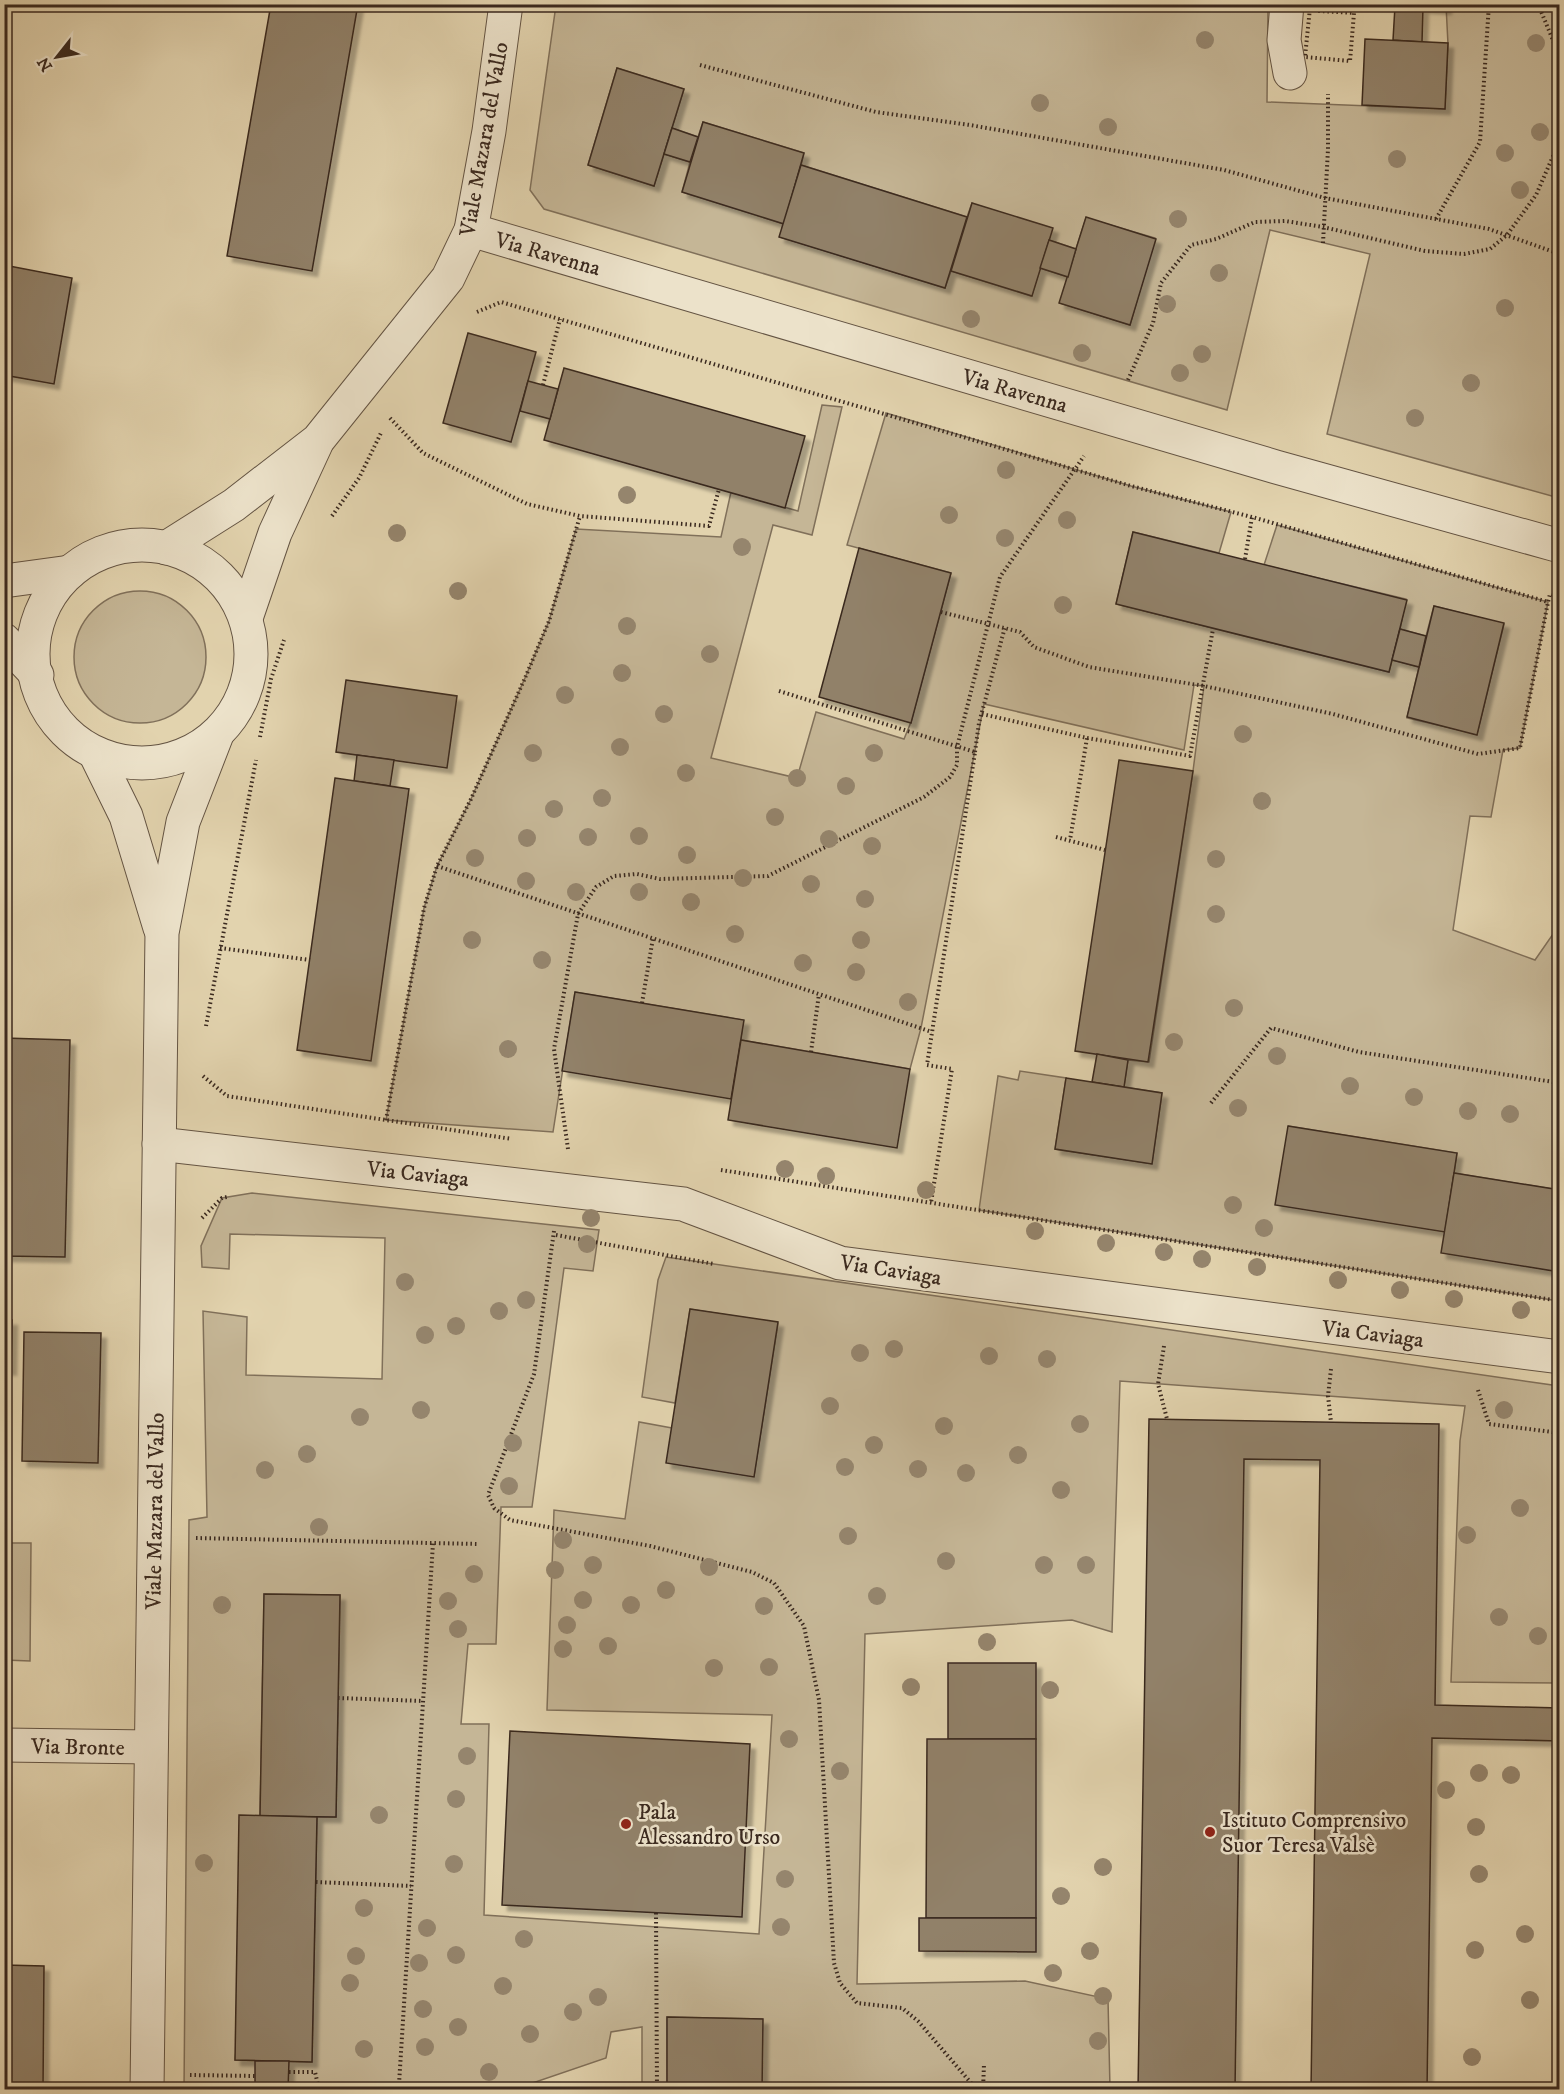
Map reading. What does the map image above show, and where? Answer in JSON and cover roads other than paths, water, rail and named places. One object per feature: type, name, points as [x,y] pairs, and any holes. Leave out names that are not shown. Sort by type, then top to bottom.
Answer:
[{"type":"street","name":"Viale Mazara del Vallo","points":[[166,548],[234,505],[318,440],[448,278],[471,230],[489,131],[506,4]]},
{"type":"street","points":[[1287,4],[1284,40],[1290,73]]},
{"type":"street","name":"Via Ravenna","points":[[471,230],[1112,419],[1560,546]]},
{"type":"street","name":"Viale Mazara del Vallo","points":[[246,618],[275,533],[318,440]]},
{"type":"street","points":[[149,544],[166,548],[190,555],[224,581],[246,618],[252,661],[241,702],[216,736],[179,758],[136,763],[95,753],[60,727],[38,690],[32,647],[43,606],[70,572],[106,550],[149,544]]},
{"type":"street","points":[[4,581],[70,572]]},
{"type":"street","points":[[4,640],[37,675]]},
{"type":"street","name":"Viale Mazara del Vallo","points":[[147,2090],[162,933],[183,822],[216,736]]},
{"type":"street","name":"Viale Mazara del Vallo","points":[[95,753],[126,816],[162,933]]},
{"type":"street","name":"Via Caviaga","points":[[159,1144],[683,1204],[840,1263],[1560,1357]]},
{"type":"street","name":"Via Bronte","points":[[4,1744],[151,1747]]},
{"type":"place","name":"Pala Alessandro Urso","points":[[626,1824]]},
{"type":"place","name":"Istituto Comprensivo Suor Teresa Valsè","points":[[1210,1832]]}]
